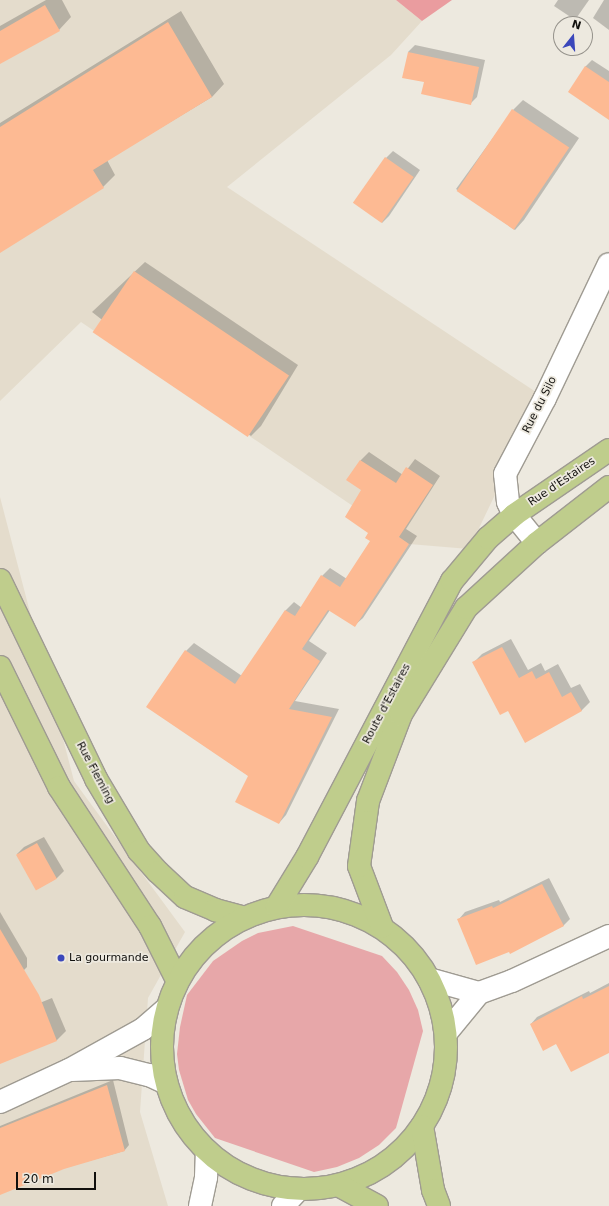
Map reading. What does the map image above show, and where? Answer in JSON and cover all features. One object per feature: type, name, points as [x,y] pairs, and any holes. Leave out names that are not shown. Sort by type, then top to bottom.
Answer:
[{"type":"main road","name":"Rue d'Estaires","points":[[514,515],[609,450]]},
{"type":"main road","name":"Route d'Estaires","points":[[382,927],[360,866],[368,801],[401,714],[466,608],[537,543],[609,487]]},
{"type":"main road","name":"Route d'Estaires","points":[[277,906],[307,857],[452,581],[488,538],[514,515]]},
{"type":"main road","name":"Rue Fleming","points":[[0,580],[96,779],[139,850],[158,872],[185,897],[215,910],[242,917]]},
{"type":"main road","points":[[0,667],[59,786],[150,926],[177,980]]},
{"type":"main road","points":[[304,904],[332,907],[358,915],[382,927],[401,942],[411,953],[429,979],[437,996],[446,1033],[446,1065],[438,1097],[422,1126],[403,1149],[379,1168],[340,1186],[299,1189],[265,1184],[234,1171],[206,1151],[182,1122],[166,1083],[161,1062],[161,1036],[165,1010],[177,980],[200,949],[216,934],[242,917],[277,906],[304,904]]},
{"type":"main road","points":[[422,1126],[433,1190],[440,1206]]},
{"type":"main road","points":[[340,1186],[377,1206]]},
{"type":"street","name":"Rue du Silo","points":[[537,543],[514,515],[508,502],[505,474],[545,398],[609,264]]},
{"type":"street","points":[[446,1033],[483,992],[609,936]]},
{"type":"street","points":[[429,979],[483,992]]},
{"type":"street","points":[[0,1102],[69,1070],[143,1029],[165,1010]]},
{"type":"street","points":[[69,1070],[120,1068],[149,1075],[166,1083]]},
{"type":"street","points":[[200,1206],[206,1177],[206,1151]]},
{"type":"street","points":[[283,1206],[299,1189]]},
{"type":"shaded area","points":[[0,0],[396,0],[422,21],[391,55],[227,187],[545,398],[505,474],[469,549],[409,544],[81,322],[0,401]]},
{"type":"shaded area","points":[[396,0],[452,0],[422,21]]},
{"type":"shaded area","points":[[0,497],[74,781],[185,932],[148,998],[140,1112],[168,1206],[0,1206]]},
{"type":"shaded area","points":[[293,926],[382,956],[397,972],[409,990],[418,1010],[423,1031],[396,1128],[379,1145],[359,1158],[337,1167],[314,1172],[215,1138],[196,1114],[188,1100],[179,1070],[177,1054],[180,1027],[187,995],[213,961],[242,941],[258,933]]},
{"type":"building","points":[[45,5],[60,31],[0,64],[0,31]]},
{"type":"building","points":[[168,22],[212,97],[93,170],[104,188],[0,253],[0,127]]},
{"type":"building","points":[[408,52],[479,67],[471,105],[421,94],[424,82],[402,78]]},
{"type":"building","points":[[585,66],[609,82],[609,120],[568,92]]},
{"type":"building","points":[[512,109],[569,148],[514,230],[457,191]]},
{"type":"building","points":[[385,157],[414,177],[382,223],[353,203]]},
{"type":"building","points":[[134,271],[289,376],[248,437],[93,332]]},
{"type":"building","points":[[360,460],[396,483],[406,467],[433,485],[399,537],[409,544],[355,627],[328,610],[302,649],[320,661],[289,709],[332,717],[279,824],[235,802],[248,776],[146,707],[185,650],[235,684],[285,610],[295,616],[321,575],[340,587],[370,541],[365,538],[368,533],[345,517],[361,490],[346,480]]},
{"type":"building","points":[[502,647],[519,678],[532,671],[536,679],[549,672],[562,697],[571,692],[582,711],[525,743],[508,711],[500,715],[472,662]]},
{"type":"building","points":[[37,843],[57,879],[36,890],[16,855]]},
{"type":"building","points":[[542,884],[564,926],[510,954],[509,952],[476,965],[457,919],[492,906],[493,908]]},
{"type":"building","points":[[0,929],[39,995],[57,1041],[0,1064]]},
{"type":"building","points":[[609,986],[609,1053],[571,1072],[556,1044],[543,1051],[530,1024],[582,996],[583,999]]},
{"type":"building","points":[[107,1085],[125,1151],[64,1169],[0,1195],[0,1128]]},
{"type":"place","name":"La gourmande","points":[[61,958]]}]
